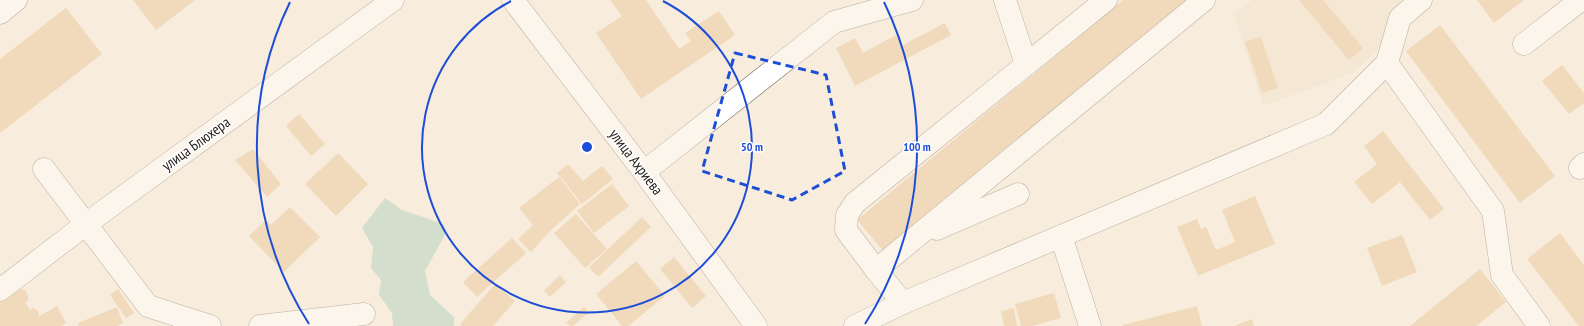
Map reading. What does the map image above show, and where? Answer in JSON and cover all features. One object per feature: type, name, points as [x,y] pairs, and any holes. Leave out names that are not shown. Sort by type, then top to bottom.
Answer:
[{"type":"street","points":[[0,12],[16,0]]},
{"type":"street","name":"улица Блюхера","points":[[0,290],[86,224],[393,0]]},
{"type":"street","name":"улица Ахриева","points":[[513,0],[644,172],[756,326]]},
{"type":"street","points":[[644,172],[834,22],[912,0]]},
{"type":"street","points":[[1004,0],[1026,64]]},
{"type":"street","points":[[903,303],[846,230],[846,215],[855,203],[1106,0]]},
{"type":"street","points":[[876,270],[1204,0]]},
{"type":"street","points":[[855,326],[903,303],[1326,124],[1387,62],[1400,18],[1420,0]]},
{"type":"street","points":[[1524,44],[1581,0]]},
{"type":"street","points":[[1387,62],[1493,211],[1502,275],[1531,323]]},
{"type":"street","points":[[44,169],[148,306],[210,326]]},
{"type":"street","points":[[912,240],[1018,194]]},
{"type":"street","points":[[1061,236],[1090,326]]},
{"type":"street","points":[[260,326],[364,314]]},
{"type":"highlighted area","points":[[735,53],[826,75],[845,171],[792,200],[702,171]]},
{"type":"shaded area","points":[[1252,0],[1408,0],[1383,46],[1352,73],[1263,106],[1234,14]]},
{"type":"green space","points":[[385,198],[402,210],[443,224],[447,231],[425,271],[430,295],[454,317],[454,326],[393,326],[392,313],[379,295],[381,280],[371,268],[373,247],[362,228]]},
{"type":"building","points":[[133,0],[195,0],[156,30]]},
{"type":"building","points":[[610,0],[646,0],[679,49],[691,41],[685,33],[719,11],[735,35],[641,99],[596,33],[622,16]]},
{"type":"building","points":[[1123,0],[1188,0],[884,252],[857,220]]},
{"type":"building","points":[[1299,0],[1323,0],[1363,48],[1349,60]]},
{"type":"building","points":[[1477,0],[1524,0],[1494,23]]},
{"type":"building","points":[[66,8],[102,54],[0,133],[0,59]]},
{"type":"building","points":[[945,23],[951,35],[855,86],[836,48],[855,38],[863,53],[898,34],[903,45]]},
{"type":"building","points":[[1440,25],[1555,176],[1520,203],[1406,51]]},
{"type":"building","points":[[1261,37],[1278,88],[1262,93],[1245,42]]},
{"type":"building","points":[[1562,65],[1584,93],[1584,103],[1569,114],[1542,81]]},
{"type":"building","points":[[299,114],[325,144],[311,156],[286,126]]},
{"type":"building","points":[[1383,131],[1444,209],[1430,220],[1400,182],[1372,204],[1354,182],[1377,164],[1364,146]]},
{"type":"building","points":[[253,149],[281,184],[267,197],[235,160]]},
{"type":"building","points":[[338,153],[368,184],[336,216],[305,184]]},
{"type":"building","points":[[568,164],[583,181],[602,166],[613,179],[582,204],[557,173]]},
{"type":"building","points":[[559,177],[580,204],[550,231],[531,252],[518,239],[533,225],[519,208]]},
{"type":"building","points":[[612,184],[629,206],[594,233],[577,211]]},
{"type":"building","points":[[1255,196],[1275,244],[1198,276],[1177,227],[1197,219],[1201,229],[1206,227],[1216,250],[1235,242],[1222,210]]},
{"type":"building","points":[[290,207],[320,237],[284,272],[249,236],[266,220],[271,225]]},
{"type":"building","points":[[576,214],[607,249],[585,268],[554,233]]},
{"type":"building","points":[[642,217],[651,227],[598,277],[589,267]]},
{"type":"building","points":[[1560,233],[1584,265],[1584,326],[1579,326],[1527,259]]},
{"type":"building","points":[[1402,235],[1417,272],[1382,286],[1367,248]]},
{"type":"building","points":[[512,238],[526,253],[477,297],[463,282]]},
{"type":"building","points":[[674,257],[706,296],[692,308],[660,269]]},
{"type":"building","points":[[636,261],[665,296],[628,326],[622,326],[596,294]]},
{"type":"building","points":[[1480,269],[1506,302],[1476,326],[1410,326]]},
{"type":"building","points":[[560,275],[566,282],[550,297],[544,291]]},
{"type":"building","points":[[495,284],[515,301],[493,326],[462,326],[460,324]]},
{"type":"building","points":[[17,288],[18,291],[21,289],[26,291],[28,301],[25,302],[30,310],[32,308],[37,310],[39,314],[38,317],[57,306],[66,323],[61,326],[0,326],[0,298]]},
{"type":"building","points":[[118,289],[134,313],[126,318],[110,295]]},
{"type":"building","points":[[1054,293],[1061,318],[1033,326],[1021,326],[1015,304]]},
{"type":"building","points":[[1197,306],[1202,326],[1123,326],[1123,325]]},
{"type":"building","points":[[117,307],[123,323],[117,326],[79,326],[78,323]]},
{"type":"building","points":[[584,307],[589,312],[573,326],[566,323]]},
{"type":"building","points":[[1014,308],[1017,326],[1004,326],[1001,311]]},
{"type":"building","points":[[1252,319],[1254,326],[1234,326]]}]
